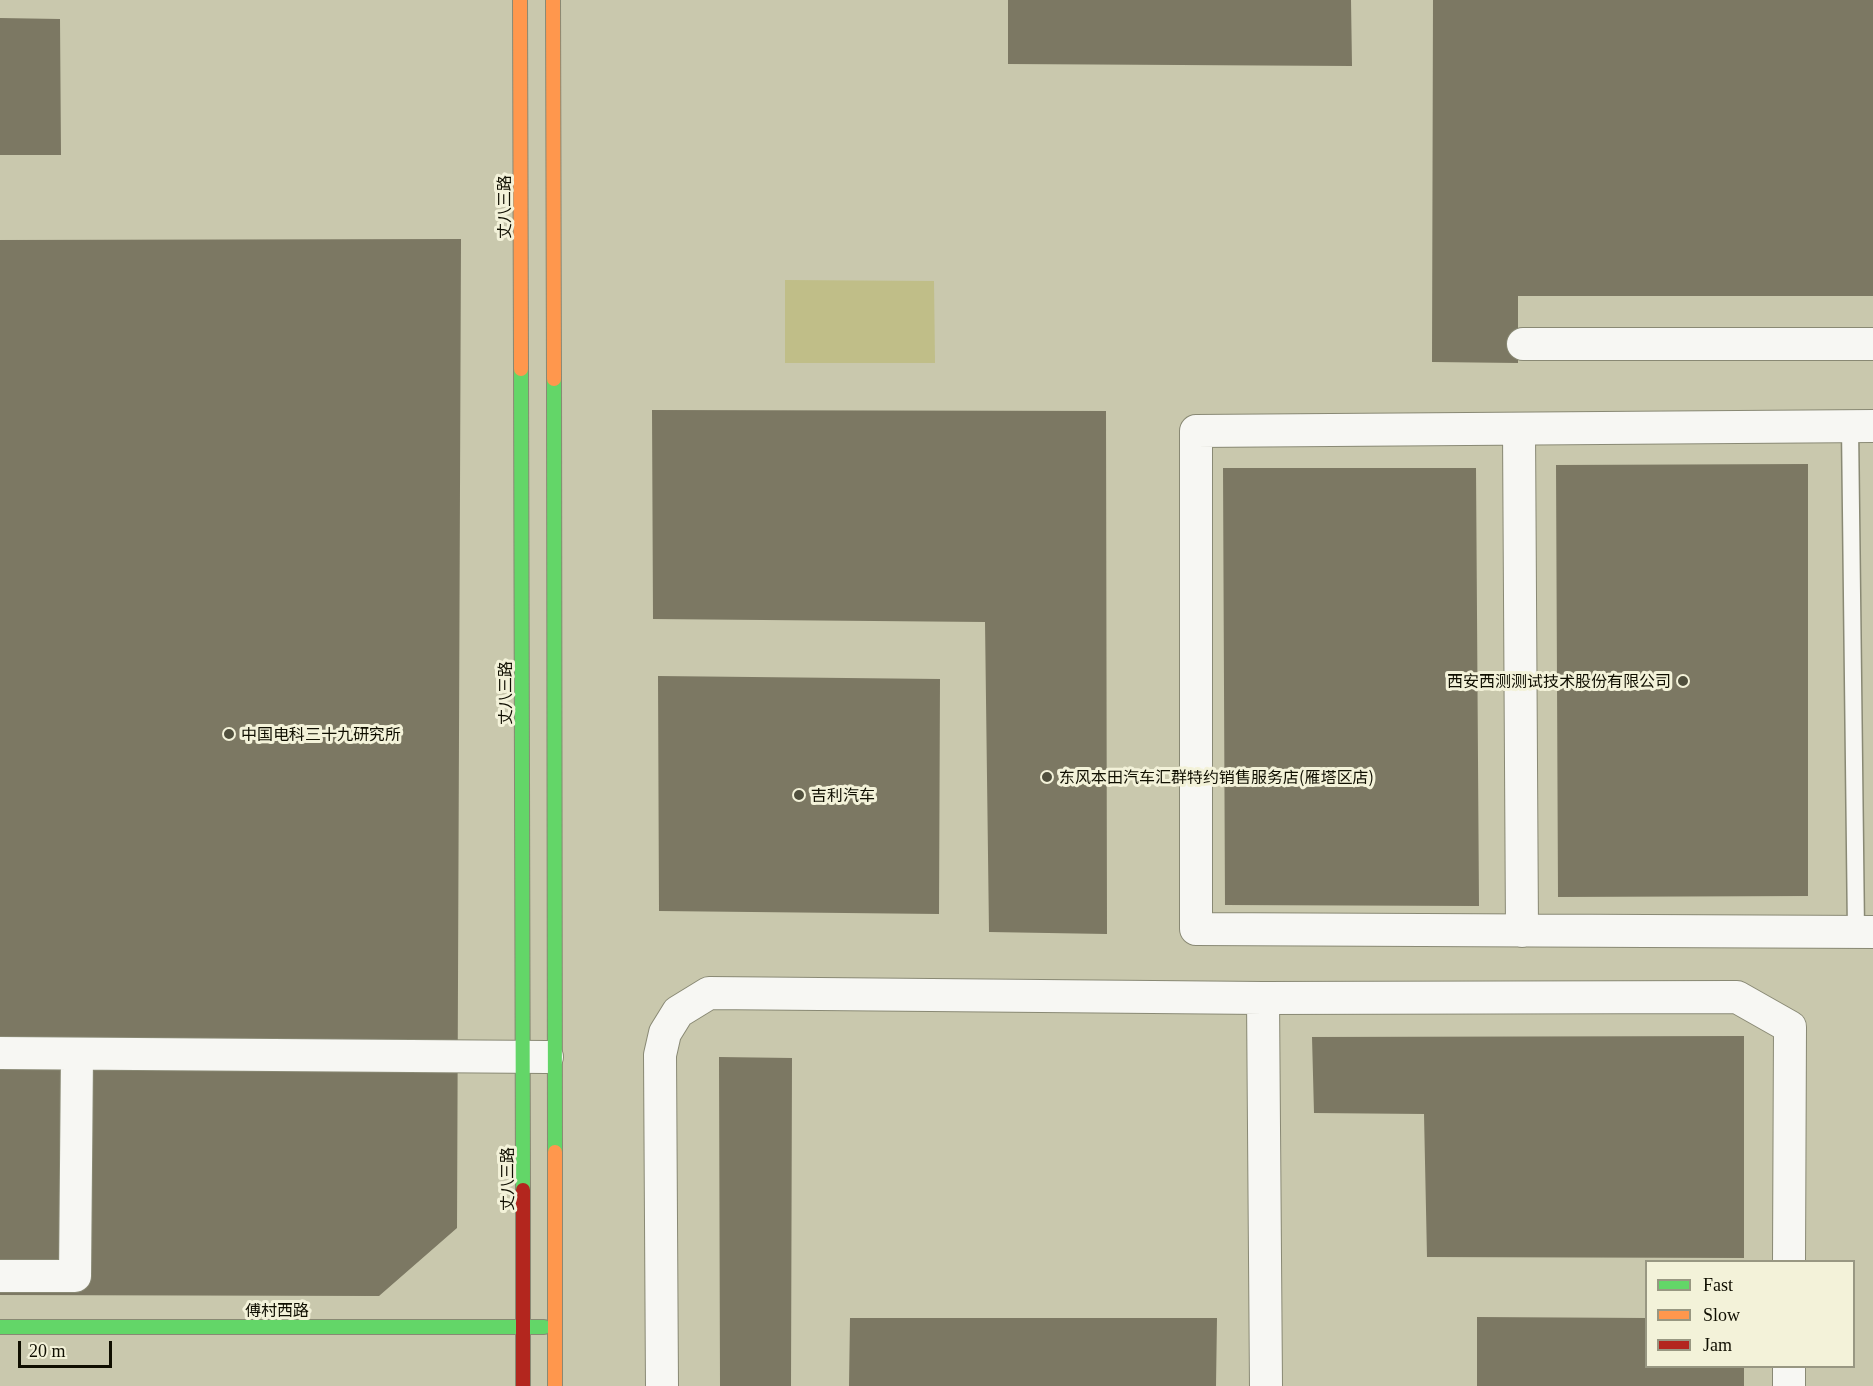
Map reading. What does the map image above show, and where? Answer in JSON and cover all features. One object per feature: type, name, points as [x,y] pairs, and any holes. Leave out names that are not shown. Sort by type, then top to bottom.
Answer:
[{"type":"street","name":"丈八三路","points":[[520,0],[523,1386]]},
{"type":"street","points":[[554,0],[555,1386]]},
{"type":"street","points":[[1523,344],[1873,344]]},
{"type":"street","points":[[1862,426],[1197,431],[1197,929],[1865,932]]},
{"type":"street","points":[[1519,430],[1522,931]]},
{"type":"street","points":[[662,1386],[660,1055],[665,1033],[678,1012],[694,1000],[710,993],[1263,998],[1737,997],[1790,1027],[1789,1260]]},
{"type":"street","points":[[1263,998],[1266,1386]]},
{"type":"street","points":[[0,1053],[554,1057]]},
{"type":"street","points":[[0,1276],[75,1276],[76,1055]]},
{"type":"street","name":"傅村西路","points":[[0,1327],[555,1327]]},
{"type":"street","points":[[1789,1368],[1789,1386]]},
{"type":"lane","points":[[1862,426],[1865,932]]},
{"type":"shaded area","points":[[785,280],[934,281],[935,363],[785,363]]},
{"type":"building","points":[[1008,0],[1351,0],[1352,66],[1008,64]]},
{"type":"building","points":[[1433,0],[1873,0],[1873,296],[1518,296],[1518,363],[1432,362]]},
{"type":"building","points":[[0,18],[60,19],[61,155],[0,155]]},
{"type":"building","name":"中国电科三十九研究所","points":[[461,239],[457,1228],[379,1296],[0,1295],[0,240]]},
{"type":"building","name":"东风本田汽车汇群特约销售服务店(雁塔区店)","points":[[652,410],[1106,411],[1107,934],[989,932],[985,622],[653,619]]},
{"type":"building","name":"西安西测测试技术股份有限公司","points":[[1808,464],[1808,896],[1558,897],[1556,465]]},
{"type":"building","points":[[1223,468],[1476,468],[1479,906],[1225,905]]},
{"type":"building","name":"吉利汽车","points":[[658,676],[940,679],[939,914],[659,911]]},
{"type":"building","points":[[1744,1036],[1744,1258],[1427,1257],[1424,1114],[1314,1113],[1312,1037]]},
{"type":"building","points":[[719,1057],[792,1058],[791,1386],[720,1386]]},
{"type":"building","points":[[1477,1317],[1645,1318],[1645,1368],[1744,1368],[1744,1386],[1477,1386]]},
{"type":"building","points":[[850,1318],[1217,1318],[1216,1386],[849,1386]]},
{"type":"traffic: fast","points":[[521,369],[523,1190]]},
{"type":"traffic: fast","points":[[554,379],[555,1152]]},
{"type":"traffic: fast","points":[[0,1327],[544,1327]]},
{"type":"traffic: slow","points":[[520,0],[521,369]]},
{"type":"traffic: slow","points":[[553,0],[554,379]]},
{"type":"traffic: slow","points":[[555,1152],[555,1386]]},
{"type":"traffic: jam","points":[[523,1190],[523,1386]]},
{"type":"place","name":"西安西测测试技术股份有限公司","points":[[1683,681]]},
{"type":"place","name":"中国电科三十九研究所","points":[[229,734]]},
{"type":"place","name":"东风本田汽车汇群特约销售服务店(雁塔区店)","points":[[1047,777]]},
{"type":"place","name":"吉利汽车","points":[[799,795]]}]
